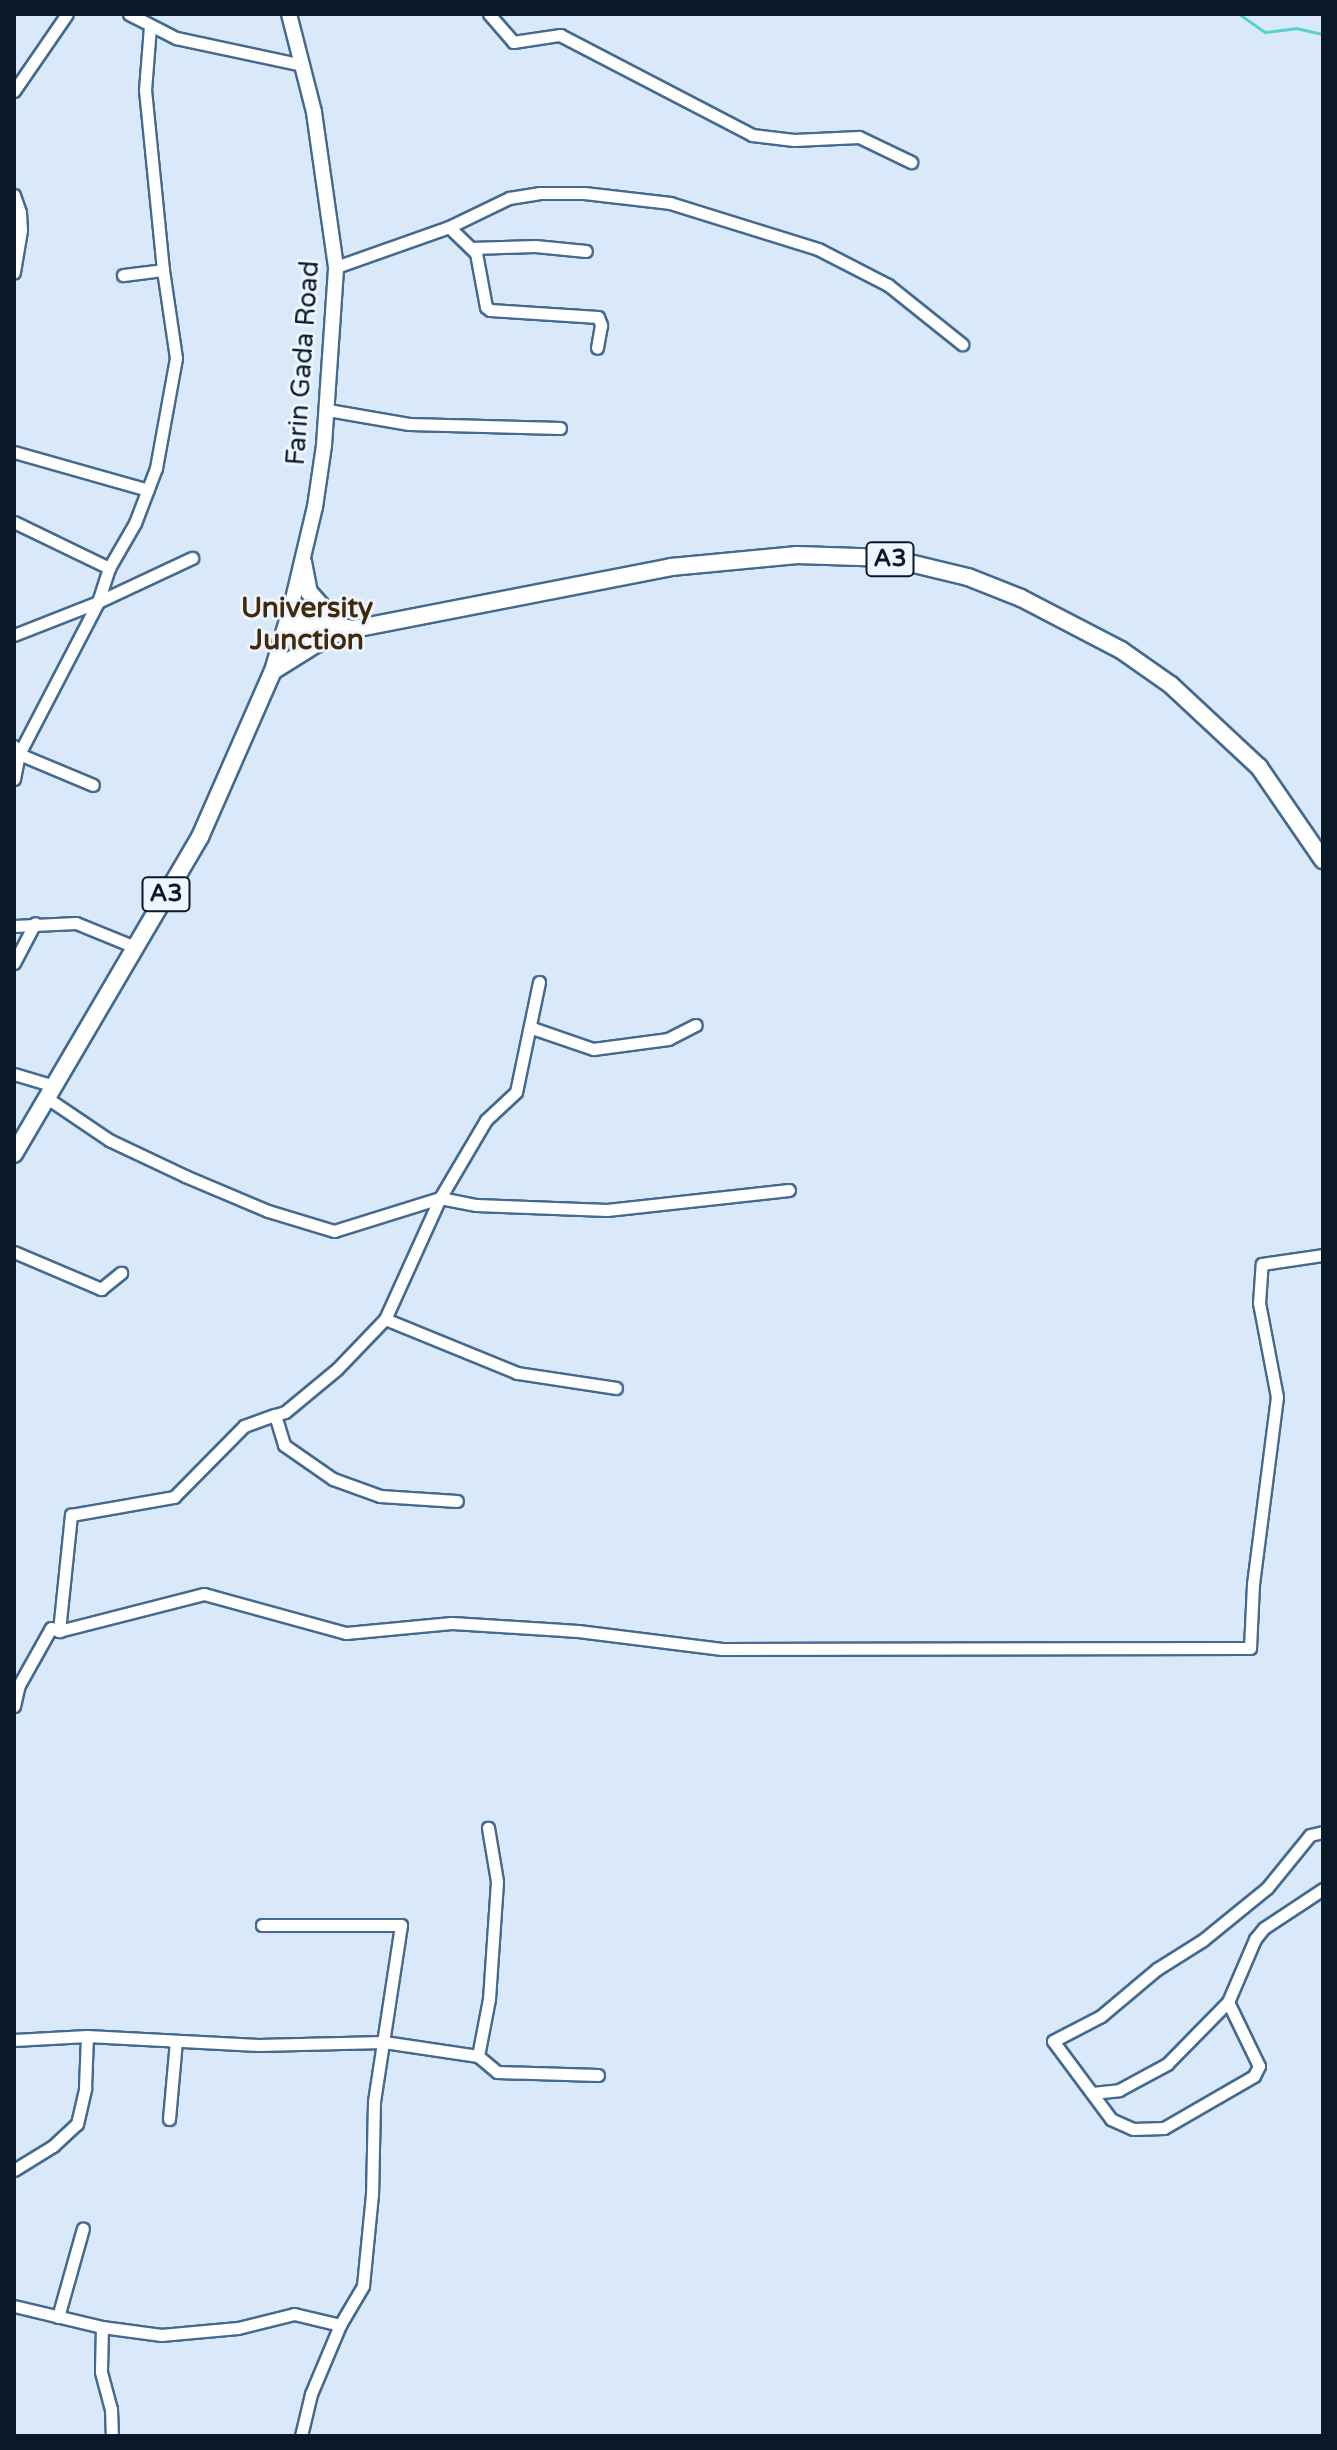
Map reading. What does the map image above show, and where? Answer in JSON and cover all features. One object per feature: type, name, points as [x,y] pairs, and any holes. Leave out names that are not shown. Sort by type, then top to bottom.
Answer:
[{"type":"highway","name":"A3","points":[[14,1154],[212,813],[273,671],[287,626],[341,630],[698,564],[797,555],[852,555],[924,565],[968,577],[1064,617],[1121,650],[1171,685],[1259,767],[1323,860]]},
{"type":"highway","points":[[303,562],[309,592],[341,630]]},
{"type":"highway","name":"A3","points":[[273,671],[341,630]]},
{"type":"main road","name":"Farin Gada Road","points":[[287,626],[303,562],[328,410],[336,267],[321,148],[289,14]]},
{"type":"street","points":[[14,91],[67,14]]},
{"type":"street","points":[[129,14],[176,38],[303,65]]},
{"type":"street","points":[[489,14],[513,42],[560,35],[752,135],[794,140],[859,137],[911,162]]},
{"type":"street","points":[[14,779],[16,750],[98,602],[109,568],[135,523],[148,490],[156,468],[176,358],[163,270],[145,90],[150,27]]},
{"type":"street","points":[[336,267],[449,227],[509,198],[539,193],[584,193],[670,203],[818,249],[888,285],[962,344]]},
{"type":"street","points":[[14,195],[20,212],[21,230],[14,272]]},
{"type":"street","points":[[449,227],[479,259],[486,307],[490,310],[598,317],[601,325],[597,348]]},
{"type":"street","points":[[471,248],[535,246],[586,251]]},
{"type":"street","points":[[123,275],[163,270]]},
{"type":"street","points":[[328,410],[409,424],[560,428]]},
{"type":"street","points":[[14,452],[148,490]]},
{"type":"street","points":[[14,522],[109,568]]},
{"type":"street","points":[[14,635],[98,602],[192,558]]},
{"type":"street","points":[[16,750],[93,785]]},
{"type":"street","points":[[14,963],[35,923]]},
{"type":"street","points":[[14,926],[76,923],[135,947]]},
{"type":"street","points":[[59,1631],[71,1515],[174,1497],[244,1426],[285,1412],[337,1369],[385,1319],[440,1198],[486,1120],[516,1092],[532,1028],[539,982]]},
{"type":"street","points":[[532,1028],[593,1049],[668,1039],[696,1025]]},
{"type":"street","points":[[14,1074],[50,1092],[109,1140],[268,1211],[334,1231],[440,1198],[476,1205],[607,1210],[789,1190]]},
{"type":"street","points":[[14,1252],[101,1289],[121,1273]]},
{"type":"street","points":[[14,1706],[19,1685],[51,1628],[59,1631],[204,1594],[346,1633],[452,1623],[578,1631],[722,1649],[1250,1648],[1253,1584],[1277,1397],[1259,1303],[1262,1264],[1323,1255]]},
{"type":"street","points":[[385,1319],[517,1373],[616,1388]]},
{"type":"street","points":[[275,1415],[284,1445],[333,1479],[380,1496],[457,1501]]},
{"type":"street","points":[[478,2056],[489,1999],[497,1881],[488,1828]]},
{"type":"street","points":[[1228,2002],[1259,2066],[1254,2076],[1164,2128],[1133,2129],[1111,2119],[1053,2041],[1101,2016],[1157,1969],[1203,1940],[1267,1888],[1310,1835],[1323,1832]]},
{"type":"street","points":[[1092,2093],[1119,2090],[1156,2072],[1228,2002],[1255,1939],[1264,1928],[1323,1889]]},
{"type":"street","points":[[262,1925],[401,1925],[374,2102],[372,2194],[363,2286],[340,2325],[311,2394],[301,2436]]},
{"type":"street","points":[[14,2040],[87,2036],[258,2045],[384,2042],[478,2056],[497,2072],[598,2075]]},
{"type":"street","points":[[14,2170],[53,2146],[77,2124],[85,2088],[87,2036]]},
{"type":"street","points":[[169,2119],[176,2041]]},
{"type":"street","points":[[58,2317],[83,2228]]},
{"type":"street","points":[[14,2306],[102,2327],[161,2335],[238,2328],[294,2314],[340,2325]]},
{"type":"street","points":[[102,2327],[101,2372],[111,2409],[112,2436]]},
{"type":"waterway","points":[[1239,14],[1265,32],[1296,28],[1323,34]]},
{"type":"district","name":"University Junction","points":[[307,624]]}]
